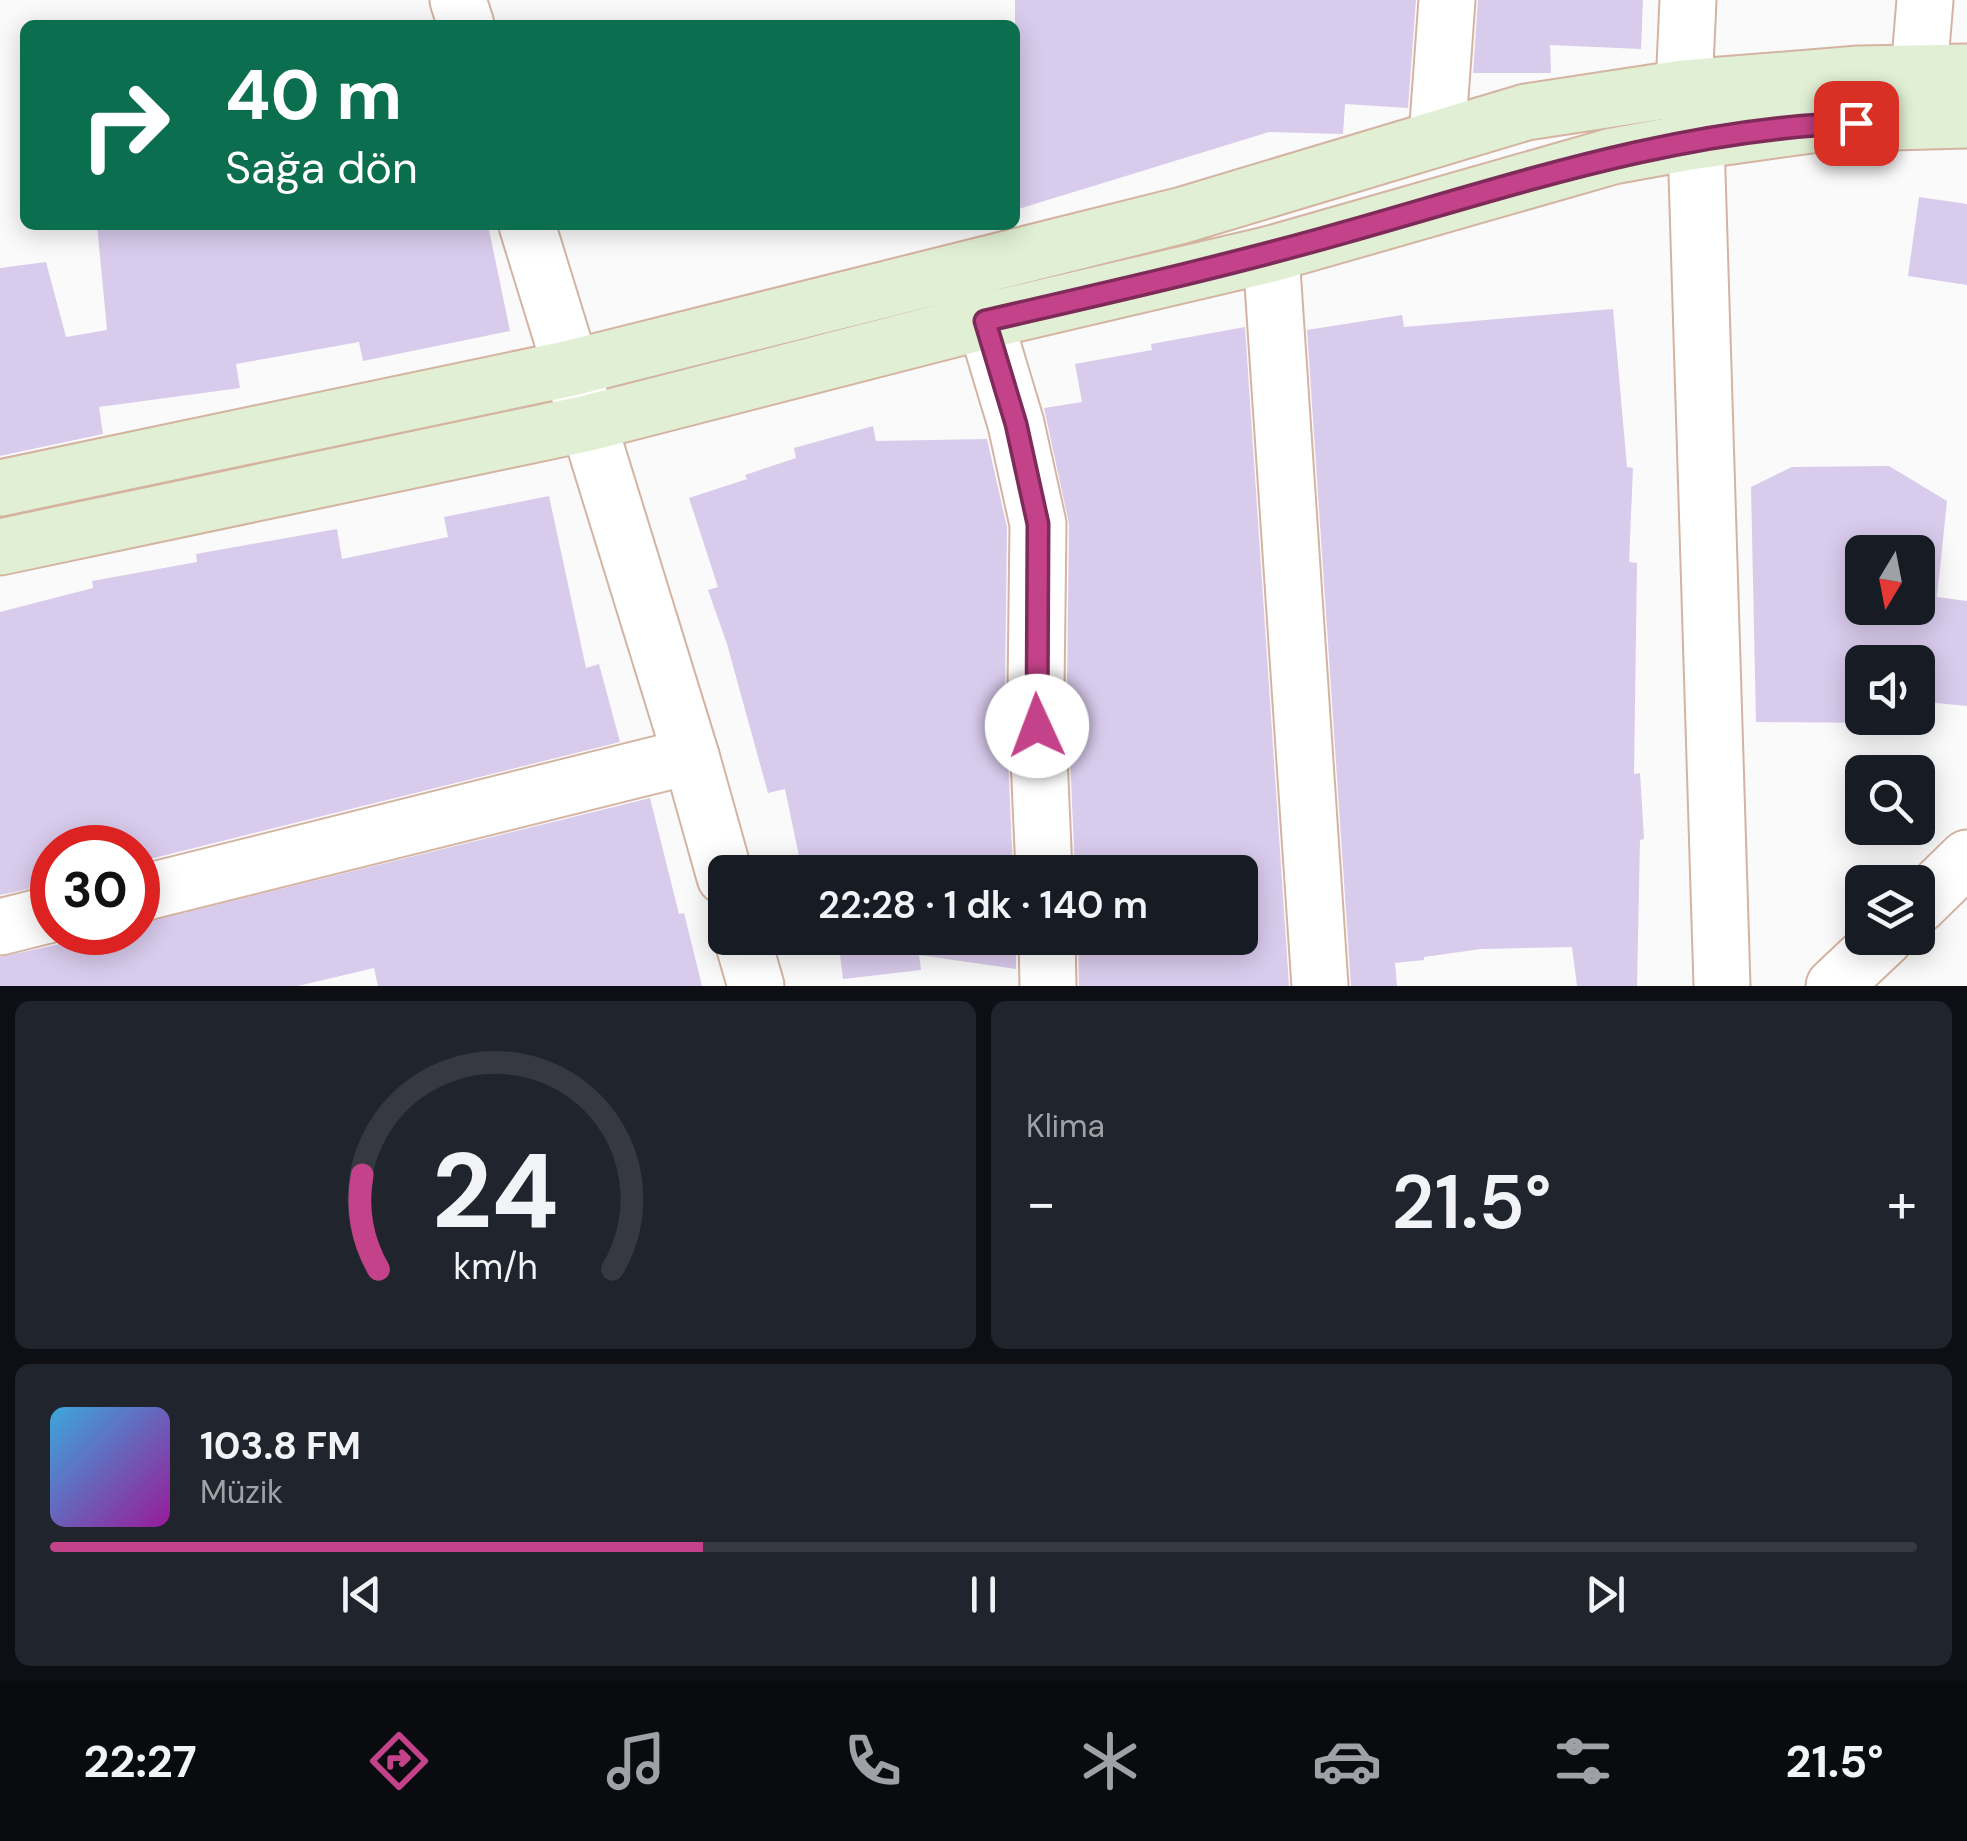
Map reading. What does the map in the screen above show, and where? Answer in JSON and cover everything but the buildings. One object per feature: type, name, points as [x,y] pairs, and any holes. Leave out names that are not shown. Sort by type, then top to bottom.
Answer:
[{"type":"main road","points":[[0,488],[571,368],[1183,215],[1526,112],[1684,88],[1860,74],[1943,72]]},
{"type":"main road","points":[[0,547],[588,423],[985,321],[1270,254],[1613,156],[1696,140],[1818,124],[1967,120]]},
{"type":"street","points":[[1437,138],[1447,0]]},
{"type":"street","points":[[1684,88],[1688,0]]},
{"type":"street","points":[[1925,0],[1943,72]]},
{"type":"street","points":[[1696,140],[1722,986]]},
{"type":"street","points":[[530,230],[719,855]]},
{"type":"street","points":[[1270,254],[1320,986]]},
{"type":"street","points":[[985,321],[1016,424],[1038,524],[1036,689],[1043,855]]},
{"type":"street","points":[[160,889],[691,756]]},
{"type":"street","points":[[1935,889],[1967,858]]},
{"type":"street","points":[[0,927],[30,920]]},
{"type":"street","points":[[747,955],[756,986]]},
{"type":"street","points":[[1047,955],[1048,986]]},
{"type":"street","points":[[1834,986],[1866,955]]},
{"type":"route","points":[[1037,726],[1038,524],[1016,424],[985,321],[1270,254],[1613,156],[1696,140],[1818,124],[1856,123]]}]
